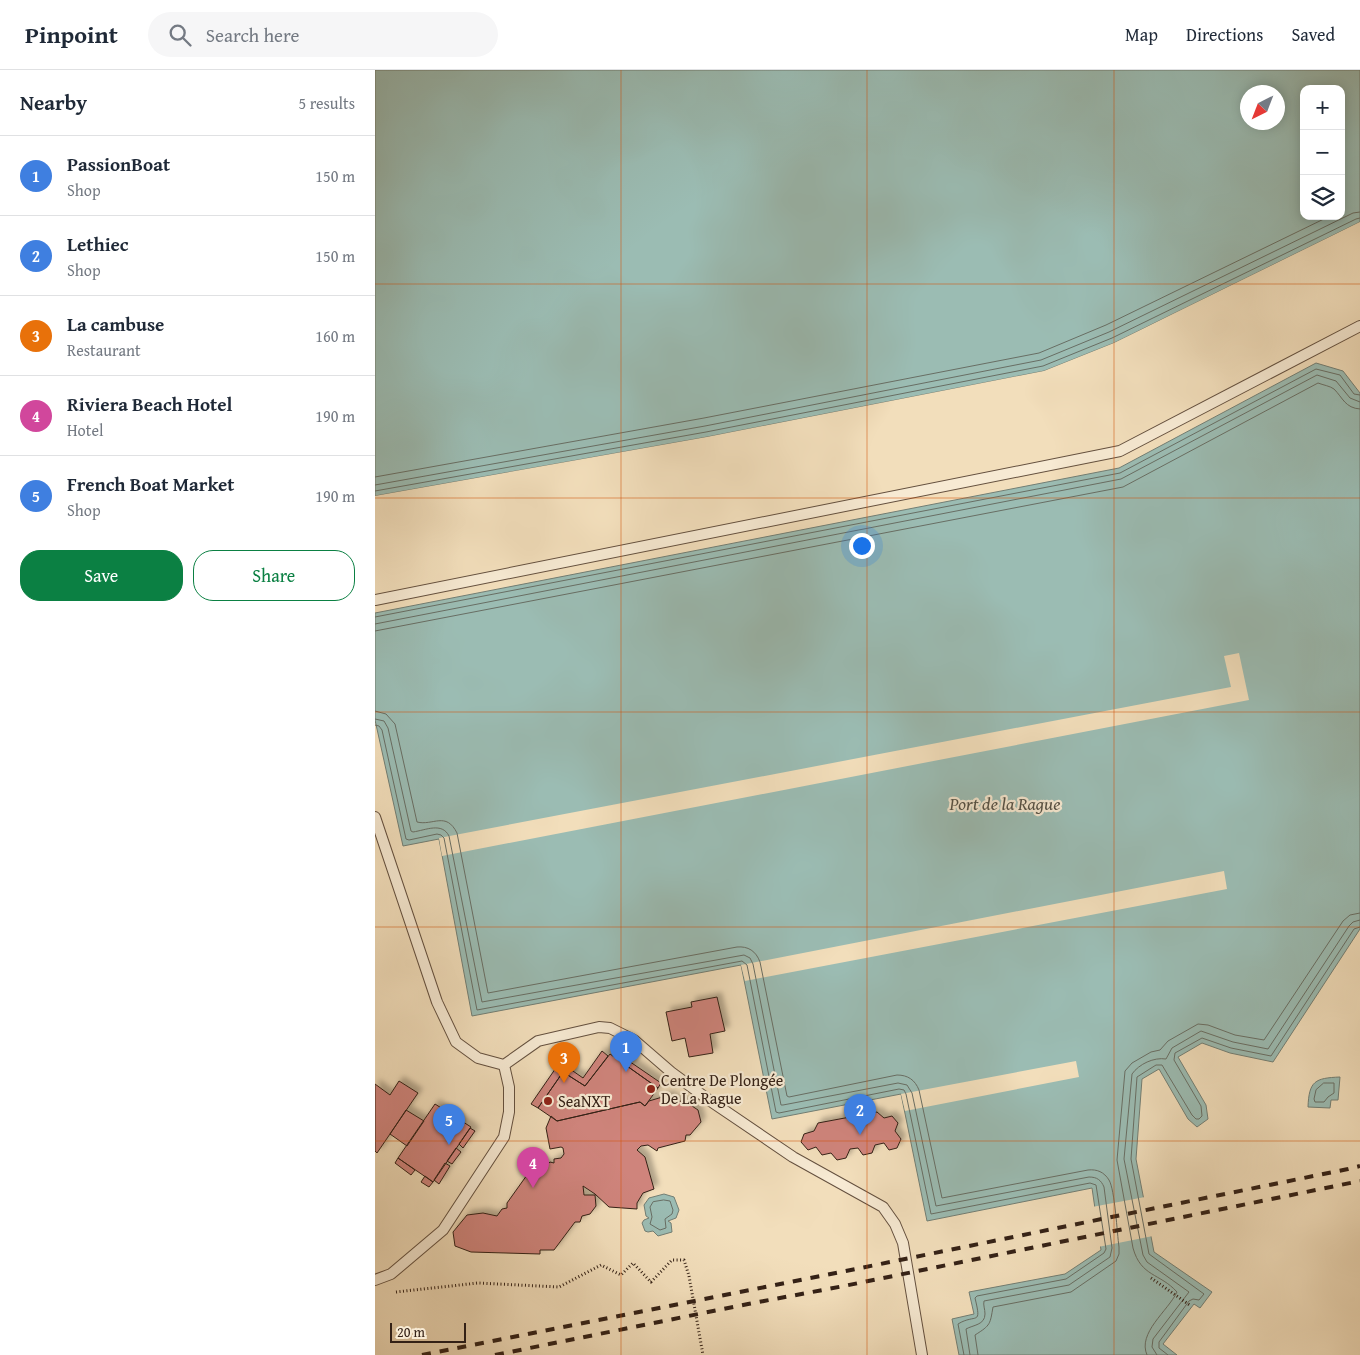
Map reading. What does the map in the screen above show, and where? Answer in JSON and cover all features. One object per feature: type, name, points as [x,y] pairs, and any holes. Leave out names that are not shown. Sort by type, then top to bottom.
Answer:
[{"type":"lane","points":[[375,600],[1120,451],[1360,326]]},
{"type":"lane","points":[[375,817],[437,1002],[456,1042],[478,1058],[504,1065]]},
{"type":"lane","points":[[504,1065],[538,1041],[599,1027],[610,1028],[634,1040],[671,1072],[709,1100],[793,1157],[883,1206],[895,1224],[903,1244],[922,1355]]},
{"type":"lane","points":[[375,1280],[391,1274],[443,1230],[504,1137],[509,1112],[509,1087],[504,1065]]},
{"type":"path","points":[[375,1280],[385,1290],[401,1293],[478,1283],[559,1287],[601,1265],[621,1275],[633,1263],[651,1282],[672,1260],[684,1260],[689,1276],[703,1355]]},
{"type":"path","points":[[1151,1278],[1191,1306]]},
{"type":"water","points":[[375,70],[1360,70],[1360,222],[1114,343],[1044,371],[707,437],[375,496]]},
{"type":"water","name":"Port de la Rague","points":[[1316,363],[1343,371],[1360,393],[1360,929],[1273,1062],[1230,1053],[1202,1043],[1178,1057],[1206,1105],[1208,1119],[1197,1127],[1188,1119],[1159,1069],[1142,1079],[1136,1159],[1154,1252],[1212,1292],[1200,1308],[1194,1304],[1163,1344],[1177,1355],[959,1355],[952,1319],[974,1314],[969,1292],[1065,1274],[1101,1250],[1092,1188],[927,1221],[901,1094],[772,1119],[741,965],[472,1016],[439,839],[403,846],[375,720],[375,613],[1119,468]]},
{"type":"water","points":[[1340,1077],[1338,1100],[1331,1100],[1330,1108],[1308,1107],[1310,1091],[1315,1083],[1325,1078]]},
{"type":"water","points":[[664,1194],[674,1197],[679,1210],[676,1218],[668,1221],[671,1223],[672,1232],[658,1236],[653,1231],[645,1231],[642,1223],[649,1218],[646,1216],[644,1205],[649,1198]]},
{"type":"pier","points":[[1360,222],[1360,225],[1115,345],[1045,374],[708,439],[375,499],[375,496],[707,437],[1044,371],[1114,343]]},
{"type":"pier","points":[[1239,653],[1249,700],[442,856],[439,838],[1231,687],[1224,656]]},
{"type":"pier","points":[[1224,871],[1227,889],[745,981],[741,965]]},
{"type":"pier","points":[[1076,1061],[1079,1077],[905,1111],[901,1094]]},
{"type":"pier","points":[[1145,1197],[1153,1236],[1098,1247],[1092,1207]]},
{"type":"building","points":[[717,997],[725,1031],[710,1034],[713,1053],[689,1057],[685,1038],[672,1041],[666,1012],[692,1007],[691,1002]]},
{"type":"building","points":[[602,1051],[608,1056],[585,1086],[563,1072],[538,1108],[531,1104],[560,1062],[583,1078]]},
{"type":"building","points":[[610,1054],[658,1088],[645,1106],[640,1102],[557,1121],[538,1108],[563,1072],[585,1086]]},
{"type":"building","points":[[623,1057],[661,1083],[658,1088],[620,1061]]},
{"type":"building","points":[[399,1081],[418,1093],[377,1153],[375,1151],[375,1084],[390,1095]]},
{"type":"building","points":[[669,1095],[679,1102],[683,1100],[698,1110],[701,1122],[690,1135],[686,1135],[685,1141],[658,1148],[657,1151],[648,1145],[641,1146],[637,1150],[645,1157],[654,1189],[643,1193],[637,1203],[637,1209],[609,1207],[595,1194],[583,1186],[584,1195],[595,1195],[596,1206],[590,1214],[582,1216],[580,1222],[575,1222],[554,1250],[540,1250],[540,1254],[471,1252],[455,1246],[453,1232],[467,1215],[483,1213],[497,1216],[502,1209],[507,1208],[507,1203],[527,1175],[531,1175],[531,1169],[534,1164],[540,1162],[546,1166],[550,1162],[554,1163],[554,1159],[561,1158],[564,1154],[561,1147],[550,1149],[546,1128],[551,1116],[557,1121],[640,1102],[645,1106],[649,1101]]},
{"type":"building","points":[[435,1104],[471,1127],[433,1182],[398,1158]]},
{"type":"building","points":[[406,1110],[424,1121],[407,1146],[390,1134]]},
{"type":"building","points":[[877,1112],[884,1118],[892,1116],[898,1123],[895,1131],[901,1139],[897,1148],[889,1150],[884,1143],[875,1145],[872,1153],[863,1155],[858,1148],[850,1149],[846,1158],[837,1160],[831,1153],[822,1155],[816,1147],[808,1150],[801,1142],[804,1134],[814,1131],[818,1123]]},
{"type":"building","points":[[470,1128],[475,1131],[463,1148],[459,1144]]},
{"type":"building","points":[[456,1148],[461,1152],[452,1164],[447,1161]]},
{"type":"building","points":[[398,1158],[415,1170],[411,1175],[395,1163]]},
{"type":"building","points":[[445,1163],[450,1166],[439,1184],[434,1180]]},
{"type":"building","points":[[425,1176],[433,1182],[429,1187],[421,1182]]},
{"type":"railway","points":[[422,1355],[1360,1166]]},
{"type":"railway","points":[[495,1355],[1360,1181]]},
{"type":"place","name":"PassionBoat","points":[[626,1072]]},
{"type":"place","name":"La cambuse","points":[[564,1083]]},
{"type":"place","name":"Centre De Plongée De La Rague","points":[[651,1089]]},
{"type":"place","name":"SeaNXT","points":[[548,1101]]},
{"type":"place","name":"Lethiec","points":[[860,1135]]},
{"type":"place","name":"French Boat Market","points":[[449,1145]]},
{"type":"place","name":"Riviera Beach Hotel","points":[[533,1188]]}]
